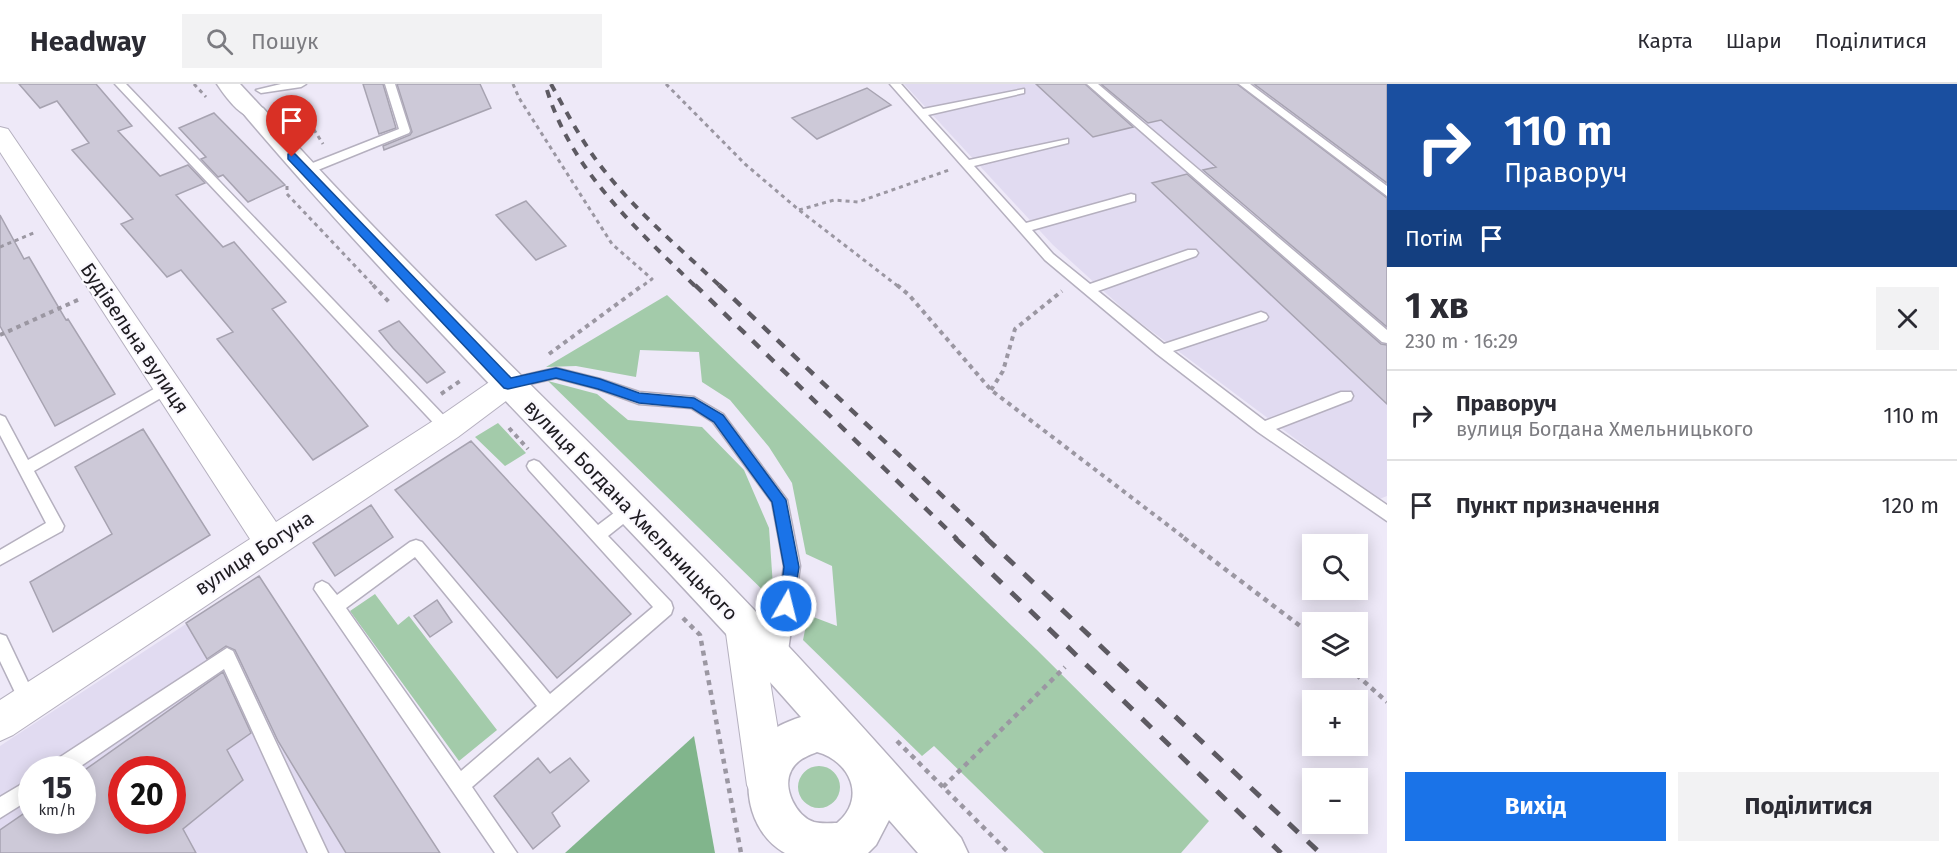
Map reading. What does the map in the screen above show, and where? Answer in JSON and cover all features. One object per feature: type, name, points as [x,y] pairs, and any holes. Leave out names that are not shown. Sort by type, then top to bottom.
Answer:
[{"type":"street","name":"вулиця Богдана Хмельницького","points":[[228,84],[260,96],[295,176],[504,389],[632,508],[861,754],[946,853]]},
{"type":"street","name":"Будівельна вулиця","points":[[0,134],[271,542]]},
{"type":"street","name":"вулиця Богуна","points":[[0,722],[504,389]]},
{"type":"street","points":[[743,626],[767,787]]},
{"type":"street","name":"вулиця Богдана Хмельницького","points":[[817,732],[833,734],[848,742],[861,754],[870,770],[874,788],[873,805],[867,822],[857,836],[842,844],[808,848],[779,821],[770,804],[767,787],[769,769],[776,754],[787,742],[801,734],[817,732]]},
{"type":"lane","points":[[120,84],[447,428]]},
{"type":"lane","points":[[260,96],[301,84]]},
{"type":"lane","points":[[295,176],[405,131],[390,84]]},
{"type":"lane","points":[[895,84],[1049,257],[1162,350],[1263,428],[1387,514]]},
{"type":"lane","points":[[1092,84],[1387,338]]},
{"type":"lane","points":[[1244,84],[1387,192]]},
{"type":"lane","points":[[921,113],[1020,91]]},
{"type":"lane","points":[[967,164],[1064,141]]},
{"type":"lane","points":[[1024,228],[1131,198]]},
{"type":"lane","points":[[1089,289],[1192,253]]},
{"type":"lane","points":[[1162,350],[1261,317]]},
{"type":"lane","points":[[504,389],[556,373],[600,384],[639,398],[694,403],[718,418],[779,500],[792,567],[779,664]]},
{"type":"lane","points":[[25,469],[168,387]]},
{"type":"lane","points":[[1263,428],[1346,396]]},
{"type":"lane","points":[[0,421],[5,443],[25,469],[56,526],[0,558]]},
{"type":"lane","points":[[460,785],[665,608],[597,535],[534,461]]},
{"type":"lane","points":[[597,535],[632,508]]},
{"type":"lane","points":[[335,606],[416,547],[549,707]]},
{"type":"lane","points":[[322,589],[507,853]]},
{"type":"lane","points":[[0,642],[29,703]]},
{"type":"lane","points":[[79,756],[227,657],[318,853]]},
{"type":"lane","points":[[0,808],[18,796]]},
{"type":"path","points":[[194,84],[209,100]]},
{"type":"path","points":[[504,389],[652,279],[612,244],[519,98],[513,84]]},
{"type":"path","points":[[666,84],[745,164],[799,210],[909,295],[991,390],[1302,626]]},
{"type":"path","points":[[799,210],[834,200],[858,202],[967,164]]},
{"type":"path","points":[[295,176],[287,194],[391,304]]},
{"type":"path","points":[[0,247],[59,223]]},
{"type":"path","points":[[991,390],[1003,371],[1015,329],[1077,279]]},
{"type":"path","points":[[0,335],[103,289]]},
{"type":"path","points":[[455,371],[504,389],[534,461]]},
{"type":"path","points":[[675,609],[700,635],[741,853]]},
{"type":"path","points":[[943,787],[1065,667]]},
{"type":"path","points":[[1360,678],[1387,702]]},
{"type":"shaded area","points":[[904,84],[1387,84],[1387,496],[1377,500],[1130,315],[1053,245]]},
{"type":"shaded area","points":[[259,576],[440,853],[0,853],[0,746]]},
{"type":"green space","points":[[667,295],[1036,649],[1209,821],[1181,853],[1044,853],[934,746],[922,756],[803,640],[808,615],[837,626],[832,566],[806,554],[792,483],[769,447],[730,400],[702,382],[699,352],[640,350],[636,377],[576,366],[546,367]]},
{"type":"green space","points":[[548,381],[597,394],[628,420],[702,427],[744,470],[769,528],[774,601]]},
{"type":"green space","points":[[498,423],[526,453],[505,466],[475,437]]},
{"type":"green space","points":[[375,594],[398,625],[409,616],[497,730],[459,761],[350,611]]},
{"type":"green space","points":[[694,736],[715,853],[565,853]]},
{"type":"green space","points":[[819,766],[827,767],[834,772],[839,779],[839,795],[834,802],[827,807],[819,808],[811,807],[804,802],[799,795],[798,787],[799,779],[804,772],[811,767]]},
{"type":"building","points":[[19,84],[96,84],[132,126],[118,131],[160,176],[188,165],[205,183],[176,195],[223,247],[234,242],[286,302],[272,309],[368,426],[313,460],[217,339],[233,332],[181,270],[167,277],[121,224],[133,219],[72,150],[89,143],[57,101],[40,108]]},
{"type":"building","points":[[363,84],[383,84],[396,128],[379,134]]},
{"type":"building","points":[[397,84],[480,84],[491,108],[384,150],[383,146],[410,135],[412,132]]},
{"type":"building","points":[[1036,84],[1085,84],[1133,127],[1093,137]]},
{"type":"building","points":[[1101,84],[1237,84],[1387,198],[1387,327],[1203,170],[1216,167],[1161,120],[1148,123]]},
{"type":"building","points":[[1254,84],[1387,84],[1387,183]]},
{"type":"building","points":[[867,88],[891,105],[817,139],[792,118]]},
{"type":"building","points":[[214,113],[285,185],[248,202],[223,175],[218,177],[201,159],[206,157],[179,128]]},
{"type":"building","points":[[1187,174],[1381,344],[1387,345],[1387,404],[1152,183]]},
{"type":"building","points":[[526,201],[566,246],[536,260],[496,215]]},
{"type":"building","points":[[0,215],[24,259],[29,257],[66,320],[68,319],[115,394],[55,426],[0,326]]},
{"type":"building","points":[[399,321],[445,372],[427,383],[393,348],[379,331]]},
{"type":"building","points":[[143,429],[210,535],[53,632],[30,582],[112,534],[75,467]]},
{"type":"building","points":[[471,441],[631,614],[557,678],[395,490]]},
{"type":"building","points":[[371,505],[393,537],[335,576],[313,543]]},
{"type":"building","points":[[259,576],[440,853],[346,853],[278,741],[235,650],[226,646],[207,659],[186,623]]},
{"type":"building","points":[[437,600],[452,622],[430,637],[414,616]]},
{"type":"building","points":[[223,672],[251,733],[227,750],[243,780],[186,827],[186,756],[108,756],[108,834],[186,834],[196,853],[0,853],[0,830],[18,818],[18,834],[96,834],[96,762]]},
{"type":"building","points":[[538,758],[550,773],[570,758],[589,781],[552,813],[560,826],[533,849],[494,796]]},
{"type":"railway","points":[[551,84],[570,119],[607,174],[647,218],[721,287]]},
{"type":"railway","points":[[547,90],[558,120],[590,173],[630,221],[696,287]]},
{"type":"railway","points":[[695,285],[957,539]]},
{"type":"railway","points":[[719,285],[988,539]]},
{"type":"railway","points":[[955,538],[1281,853]]},
{"type":"railway","points":[[986,538],[1320,853]]},
{"type":"route","points":[[292,157],[508,384],[556,373],[600,384],[639,398],[694,403],[718,418],[779,500],[792,567],[786,606]]}]
